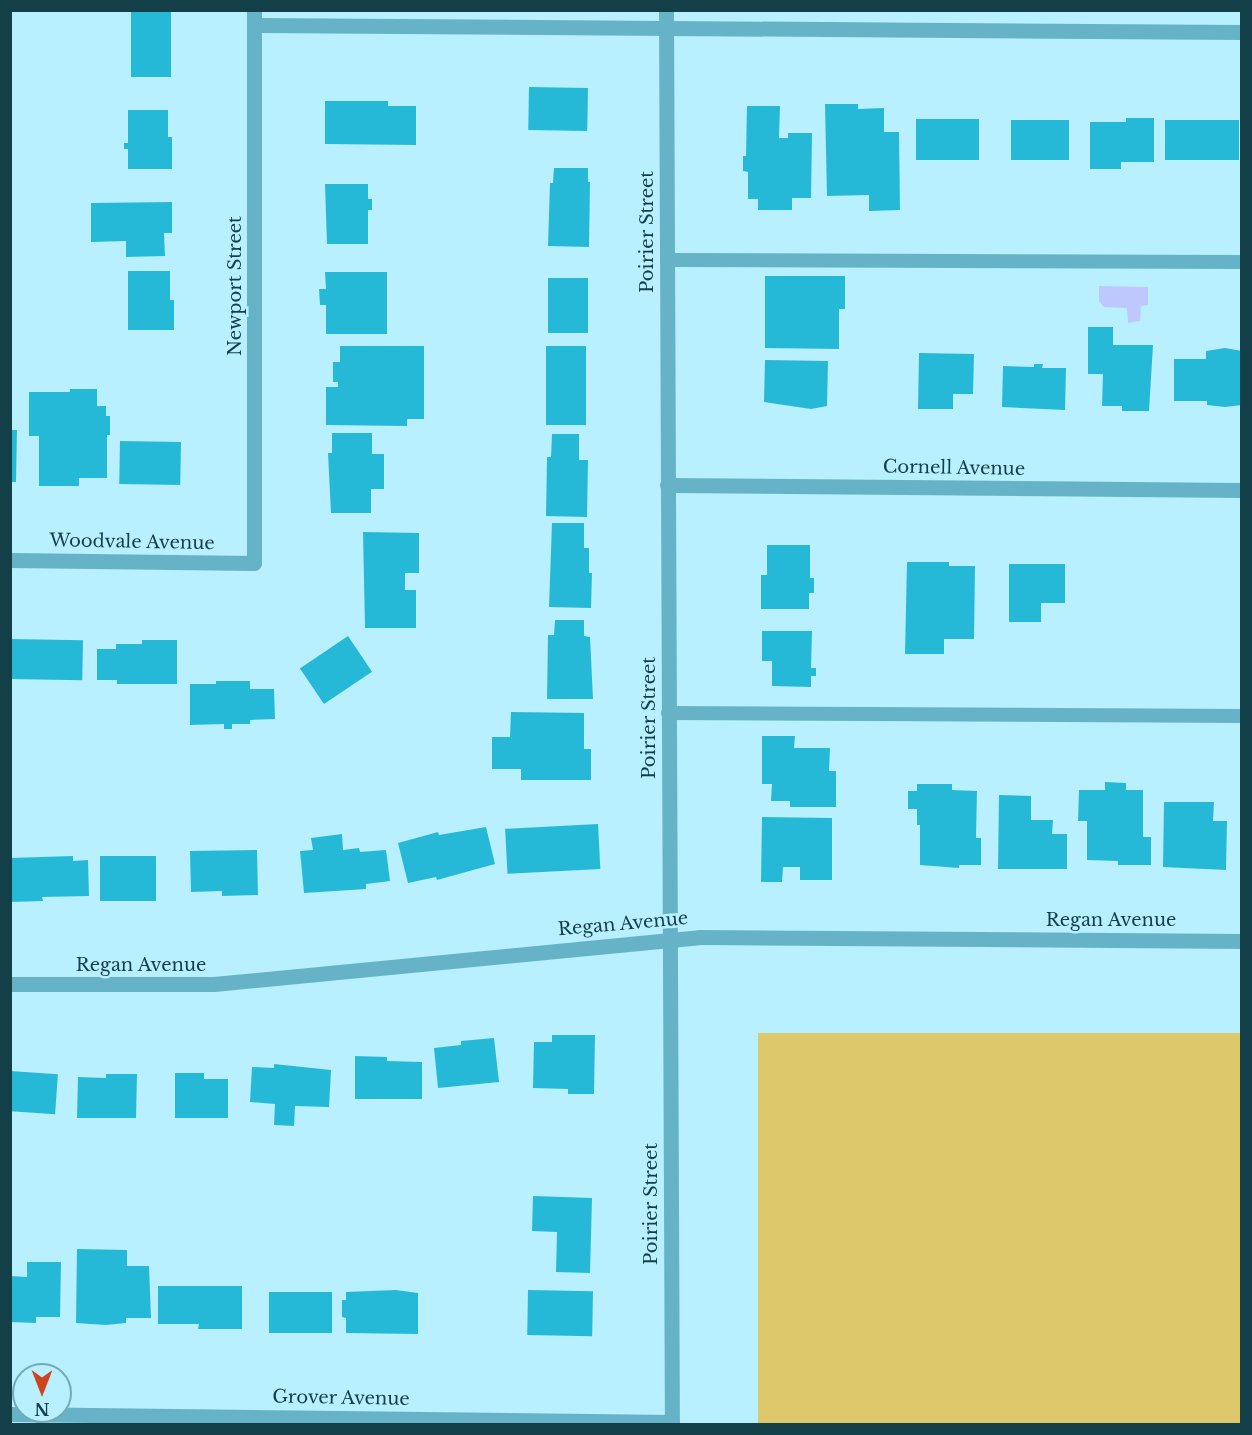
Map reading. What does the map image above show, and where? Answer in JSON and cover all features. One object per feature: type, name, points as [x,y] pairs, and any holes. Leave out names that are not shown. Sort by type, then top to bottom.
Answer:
[{"type":"street","name":"Poirier Street","points":[[666,10],[672,1423]]},
{"type":"street","points":[[254,18],[666,28],[1242,32]]},
{"type":"street","name":"Newport Street","points":[[254,18],[254,562]]},
{"type":"street","name":"Cornell Avenue","points":[[667,486],[1242,490]]},
{"type":"street","name":"Woodvale Avenue","points":[[10,560],[254,562]]},
{"type":"street","name":"Regan Avenue","points":[[10,984],[214,984],[669,938],[1242,941]]},
{"type":"street","name":"Grover Avenue","points":[[10,1414],[672,1423]]},
{"type":"lane","points":[[667,260],[701,258],[1242,262]]},
{"type":"lane","points":[[668,713],[1242,716]]},
{"type":"shaded area","points":[[758,1033],[1241,1033],[1241,1424],[758,1424]]},
{"type":"water","points":[[1099,286],[1148,287],[1148,305],[1141,306],[1140,321],[1128,323],[1127,308],[1104,307],[1099,301]]},
{"type":"building","points":[[131,10],[171,10],[171,77],[131,77]]},
{"type":"building","points":[[529,87],[588,88],[587,131],[528,130]]},
{"type":"building","points":[[325,101],[388,101],[388,106],[416,106],[416,145],[325,144]]},
{"type":"building","points":[[825,104],[858,104],[858,109],[884,108],[884,132],[899,132],[900,210],[869,211],[869,195],[827,196]]},
{"type":"building","points":[[747,106],[780,106],[779,138],[788,138],[788,133],[812,133],[811,198],[792,198],[792,210],[758,210],[758,199],[748,199],[748,172],[743,171],[743,156],[746,156]]},
{"type":"building","points":[[128,110],[168,110],[168,137],[172,137],[172,169],[128,169],[128,149],[124,149],[124,143],[128,143]]},
{"type":"building","points":[[1126,118],[1154,118],[1154,162],[1121,162],[1121,169],[1090,169],[1090,122],[1126,122]]},
{"type":"building","points":[[916,119],[979,119],[979,160],[916,160]]},
{"type":"building","points":[[1011,120],[1069,120],[1069,160],[1011,160]]},
{"type":"building","points":[[1165,120],[1239,120],[1239,160],[1165,160]]},
{"type":"building","points":[[554,168],[588,168],[588,182],[590,182],[589,247],[548,246],[550,183],[553,183]]},
{"type":"building","points":[[325,184],[368,184],[368,199],[372,199],[372,210],[368,210],[368,244],[327,244]]},
{"type":"building","points":[[172,202],[172,233],[164,233],[165,256],[126,257],[126,241],[91,242],[91,203]]},
{"type":"building","points":[[128,271],[170,271],[170,300],[174,300],[174,330],[128,330]]},
{"type":"building","points":[[325,272],[387,272],[387,334],[326,334],[326,305],[320,305],[319,289],[326,289]]},
{"type":"building","points":[[765,276],[845,276],[845,309],[839,309],[839,349],[765,348]]},
{"type":"building","points":[[548,278],[588,278],[588,333],[548,333]]},
{"type":"building","points":[[1088,327],[1113,327],[1113,345],[1153,345],[1149,411],[1122,411],[1122,406],[1102,406],[1103,374],[1088,374]]},
{"type":"building","points":[[340,346],[424,346],[424,419],[407,419],[407,426],[326,425],[326,387],[338,387],[338,382],[333,382],[333,362],[340,362]]},
{"type":"building","points":[[546,346],[586,346],[586,425],[546,425]]},
{"type":"building","points":[[1225,348],[1242,351],[1242,405],[1225,407],[1207,405],[1207,401],[1174,401],[1174,359],[1206,359],[1206,351]]},
{"type":"building","points":[[919,353],[974,354],[973,394],[953,394],[953,409],[918,409]]},
{"type":"building","points":[[765,360],[828,361],[827,406],[811,409],[764,402]]},
{"type":"building","points":[[1034,364],[1043,364],[1042,368],[1066,368],[1065,410],[1002,407],[1003,366],[1034,367]]},
{"type":"building","points":[[70,389],[97,389],[97,406],[106,406],[106,416],[110,416],[110,435],[107,435],[107,478],[79,478],[79,486],[39,486],[39,436],[29,436],[29,392],[70,392]]},
{"type":"building","points":[[10,430],[17,430],[16,482],[10,482]]},
{"type":"building","points":[[332,433],[372,433],[372,454],[384,454],[384,489],[371,489],[371,513],[331,513],[328,453],[332,453]]},
{"type":"building","points":[[552,434],[579,434],[579,460],[588,460],[587,517],[546,516],[547,457],[551,457]]},
{"type":"building","points":[[120,441],[181,442],[180,485],[119,484]]},
{"type":"building","points":[[552,523],[584,523],[584,548],[589,548],[589,573],[592,573],[591,608],[549,607]]},
{"type":"building","points":[[363,532],[419,533],[419,573],[405,573],[405,590],[416,590],[416,628],[365,628]]},
{"type":"building","points":[[767,545],[810,545],[810,578],[814,578],[814,593],[809,593],[809,609],[761,609],[761,575],[767,575]]},
{"type":"building","points":[[907,562],[949,562],[949,566],[975,566],[974,639],[944,639],[944,654],[905,654]]},
{"type":"building","points":[[1009,564],[1065,564],[1065,603],[1041,603],[1041,622],[1009,622]]},
{"type":"building","points":[[555,620],[584,620],[584,636],[590,637],[593,699],[547,699],[548,635],[554,635]]},
{"type":"building","points":[[762,631],[812,631],[811,668],[816,668],[816,676],[811,676],[811,687],[772,686],[772,661],[762,661]]},
{"type":"building","points":[[348,636],[372,672],[324,704],[300,668]]},
{"type":"building","points":[[10,639],[83,640],[82,680],[10,679]]},
{"type":"building","points":[[142,640],[177,640],[177,684],[117,684],[117,680],[97,680],[97,649],[116,649],[116,644],[142,644]]},
{"type":"building","points":[[216,681],[250,681],[250,689],[274,689],[275,719],[250,720],[250,724],[232,724],[232,729],[224,729],[224,724],[190,725],[190,684],[216,684]]},
{"type":"building","points":[[511,712],[584,713],[584,749],[591,749],[591,780],[521,780],[521,769],[492,769],[492,737],[510,737]]},
{"type":"building","points":[[762,736],[795,736],[794,748],[830,748],[829,771],[836,771],[836,807],[790,807],[790,801],[771,801],[772,784],[762,784]]},
{"type":"building","points":[[1105,782],[1126,783],[1126,790],[1143,790],[1143,837],[1151,837],[1151,865],[1118,865],[1118,861],[1087,860],[1087,821],[1078,821],[1079,790],[1105,790]]},
{"type":"building","points":[[917,784],[952,784],[952,790],[977,791],[976,838],[981,838],[981,865],[959,865],[959,868],[920,865],[920,825],[917,825],[917,809],[908,809],[908,791],[917,791]]},
{"type":"building","points":[[999,795],[1031,796],[1031,820],[1053,820],[1052,834],[1067,834],[1067,869],[998,869]]},
{"type":"building","points":[[1164,802],[1214,802],[1213,821],[1227,821],[1226,870],[1163,867]]},
{"type":"building","points":[[762,817],[832,818],[832,880],[800,880],[800,867],[783,867],[782,882],[761,882]]},
{"type":"building","points":[[598,824],[600,869],[507,874],[505,829]]},
{"type":"building","points":[[486,827],[495,864],[437,880],[436,877],[408,883],[398,843],[438,832],[439,835]]},
{"type":"building","points":[[342,834],[343,850],[359,848],[360,852],[386,850],[390,881],[366,884],[366,889],[304,893],[300,851],[313,850],[311,838]]},
{"type":"building","points":[[257,850],[258,895],[222,896],[222,891],[191,892],[190,851]]},
{"type":"building","points":[[73,856],[73,861],[88,860],[89,896],[42,897],[43,901],[10,902],[10,858]]},
{"type":"building","points":[[100,856],[156,856],[156,901],[100,901]]},
{"type":"building","points":[[552,1035],[595,1035],[594,1094],[568,1094],[568,1089],[533,1088],[534,1042],[552,1042]]},
{"type":"building","points":[[494,1038],[499,1082],[438,1088],[434,1048],[461,1045],[461,1041]]},
{"type":"building","points":[[355,1056],[387,1057],[387,1061],[422,1062],[422,1099],[355,1099]]},
{"type":"building","points":[[274,1064],[331,1070],[329,1107],[295,1106],[294,1126],[274,1125],[275,1104],[250,1102],[252,1067],[274,1068]]},
{"type":"building","points":[[10,1071],[58,1074],[55,1114],[10,1111]]},
{"type":"building","points":[[175,1073],[204,1073],[204,1079],[228,1079],[228,1118],[175,1118]]},
{"type":"building","points":[[106,1074],[137,1074],[136,1118],[77,1118],[78,1077],[106,1078]]},
{"type":"building","points":[[533,1196],[592,1198],[590,1273],[556,1272],[557,1232],[532,1231]]},
{"type":"building","points":[[77,1249],[127,1250],[127,1266],[149,1266],[151,1318],[126,1318],[126,1323],[106,1325],[76,1323]]},
{"type":"building","points":[[27,1262],[61,1262],[60,1317],[36,1317],[36,1323],[10,1322],[10,1276],[27,1277]]},
{"type":"building","points":[[158,1286],[242,1286],[242,1329],[198,1329],[199,1324],[158,1324]]},
{"type":"building","points":[[396,1290],[418,1293],[418,1334],[346,1333],[346,1318],[342,1317],[342,1300],[346,1300],[346,1292]]},
{"type":"building","points":[[528,1290],[593,1291],[592,1336],[527,1335]]},
{"type":"building","points":[[269,1292],[332,1292],[332,1333],[269,1333]]}]
